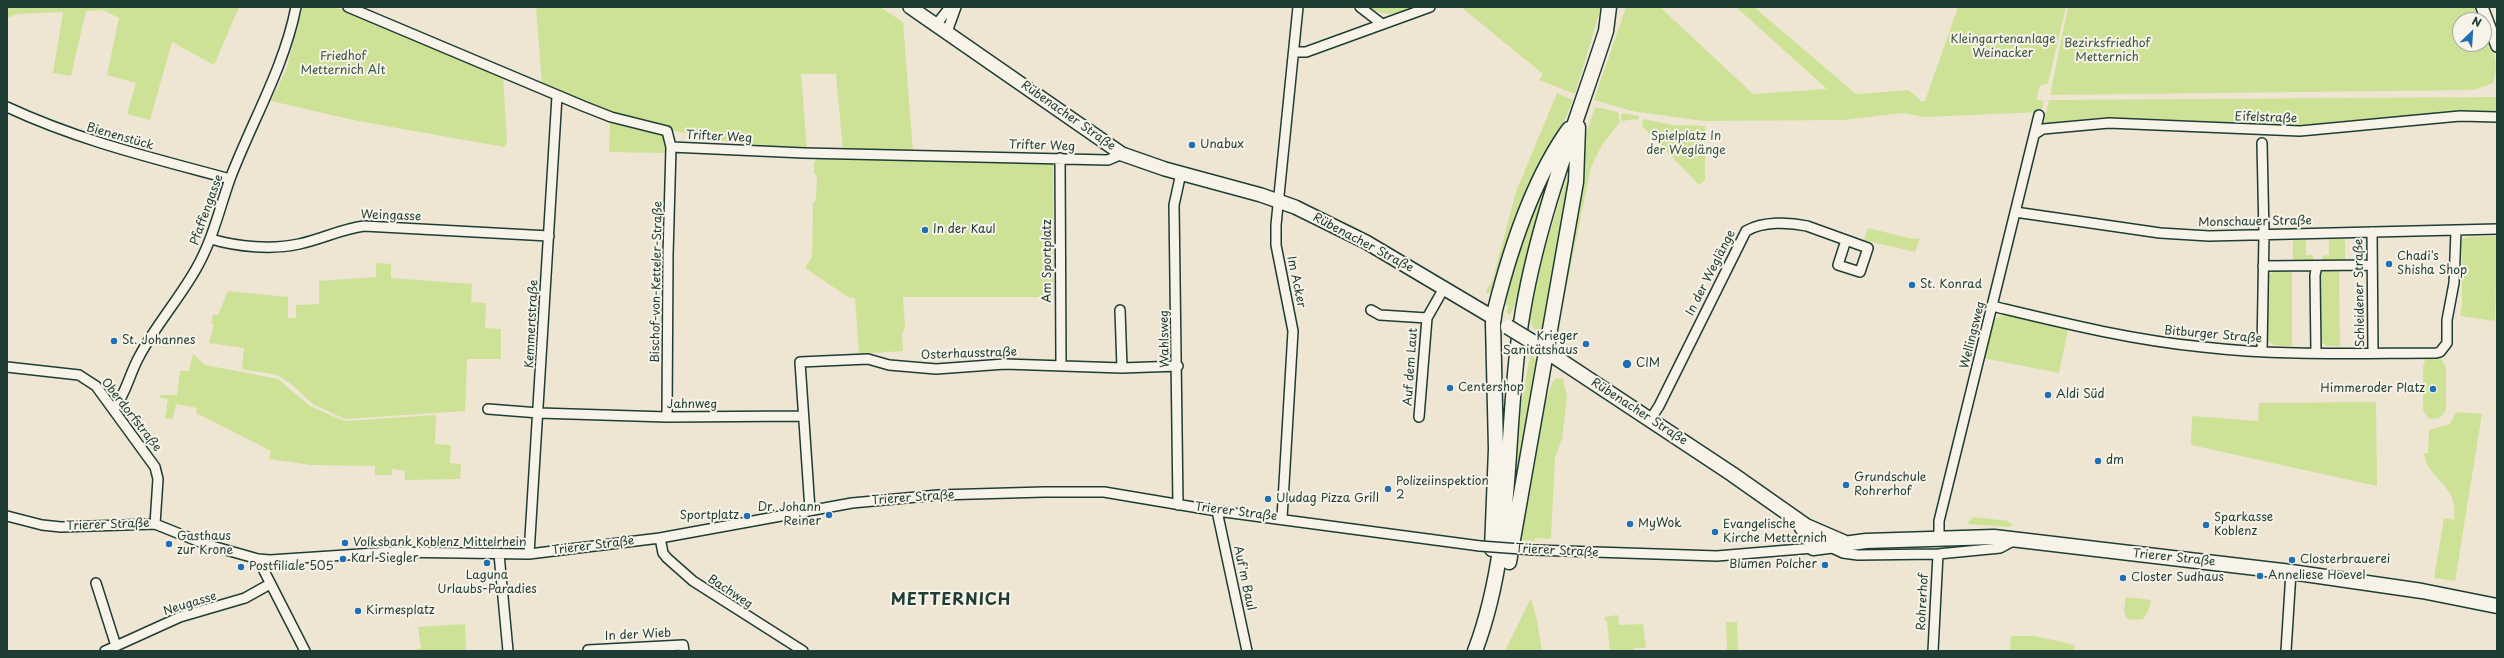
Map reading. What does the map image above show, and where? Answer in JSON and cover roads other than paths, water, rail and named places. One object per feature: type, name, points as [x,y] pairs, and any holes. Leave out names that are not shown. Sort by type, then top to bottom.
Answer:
[{"type":"main road","name":"Rübenacher Straße","points":[[910,7],[1122,154],[1278,201],[1349,232],[1508,326],[1797,520],[1824,535],[1848,543]]},
{"type":"main road","points":[[1606,31],[1609,7]]},
{"type":"main road","points":[[1476,651],[1495,587],[1505,523],[1515,373],[1521,322],[1535,255],[1606,31],[1619,7]]},
{"type":"main road","points":[[1495,587],[1491,566],[1495,492],[1494,318],[1499,296],[1534,192],[1562,139],[1578,116]]},
{"type":"main road","points":[[1495,587],[1509,560],[1547,352],[1576,182],[1579,153],[1578,116]]},
{"type":"main road","name":"Rübenacher Straße","points":[[1797,520],[1811,541],[1813,548]]},
{"type":"main road","name":"Trierer Straße","points":[[1813,548],[1848,543],[1939,538],[2017,539],[2291,572],[2422,591],[2497,606]]},
{"type":"street","name":"Pfaffengasse","points":[[114,409],[120,401],[140,355],[196,269],[211,239],[230,179],[280,67],[291,34],[296,7]]},
{"type":"street","name":"Trifter Weg","points":[[348,7],[557,96],[611,117],[667,131],[671,147],[804,153],[1108,160],[1122,154]]},
{"type":"street","points":[[936,25],[950,7]]},
{"type":"street","points":[[947,32],[956,7]]},
{"type":"street","name":"Im Acker","points":[[1282,518],[1293,331],[1276,245],[1276,225],[1298,7]]},
{"type":"street","points":[[1360,7],[1382,24]]},
{"type":"street","points":[[1294,52],[1306,52],[1430,7]]},
{"type":"street","points":[[2482,7],[2497,46]]},
{"type":"street","name":"Kemmertstraße","points":[[529,554],[539,413],[557,96]]},
{"type":"street","name":"Bienenstück","points":[[7,107],[72,135],[114,149],[230,179]]},
{"type":"street","name":"Wellingsweg","points":[[1939,538],[1939,521],[2039,115]]},
{"type":"street","name":"Eifelstraße","points":[[2035,134],[2043,129],[2098,122],[2300,131],[2460,116],[2497,117]]},
{"type":"street","points":[[2262,143],[2264,234],[2262,351]]},
{"type":"street","name":"Bischof-von-Ketteler-Straße","points":[[667,417],[668,255],[671,147]]},
{"type":"street","name":"Am Sportplatz","points":[[1060,158],[1060,365]]},
{"type":"street","name":"Wahlsweg","points":[[1178,505],[1178,366],[1174,205],[1181,173]]},
{"type":"street","name":"Monschauer Straße","points":[[2015,212],[2160,233],[2210,236],[2372,232],[2456,232],[2497,229]]},
{"type":"street","name":"In der Weglänge","points":[[1650,420],[1659,406],[1746,231],[1765,224],[1800,224],[1846,240]]},
{"type":"street","name":"Weingasse","points":[[211,239],[244,246],[282,246],[298,244],[336,231],[364,226],[549,236]]},
{"type":"street","name":"Schleidener Straße","points":[[2372,232],[2373,353]]},
{"type":"street","name":"Bitburger Straße","points":[[1992,306],[2113,335],[2202,347],[2262,351],[2436,353],[2440,352],[2446,343],[2447,320],[2454,284],[2456,232]]},
{"type":"street","points":[[2263,266],[2372,265]]},
{"type":"street","points":[[2316,352],[2315,275],[2317,266]]},
{"type":"street","name":"Auf dem Laut","points":[[1419,417],[1427,318],[1444,288]]},
{"type":"street","points":[[1120,310],[1122,368]]},
{"type":"street","name":"Auf dem Laut","points":[[1371,310],[1380,315],[1427,318]]},
{"type":"street","name":"Osterhausstraße","points":[[803,416],[800,362],[868,359],[889,365],[936,370],[1005,364],[1122,368],[1178,366]]},
{"type":"street","name":"Oberdorfstraße","points":[[7,367],[79,374],[96,386],[155,467],[158,479],[155,524]]},
{"type":"street","name":"Jahnweg","points":[[488,409],[539,413],[667,417],[803,416]]},
{"type":"street","points":[[803,416],[810,510]]},
{"type":"street","name":"Trierer Straße","points":[[7,516],[42,525],[61,527],[155,524],[204,544],[258,559],[270,560],[392,552],[529,554],[660,538],[852,503],[922,496],[1044,492],[1104,492],[1217,511],[1282,518],[1480,546],[1534,550],[1717,556],[1813,548]]},
{"type":"street","name":"Auf'm Baul","points":[[1217,511],[1246,651]]},
{"type":"street","name":"Bachweg","points":[[660,538],[663,553],[693,581],[803,651]]},
{"type":"street","name":"Trierer Straße","points":[[1827,546],[1843,553],[1858,555],[1938,554],[2000,548],[2017,539]]},
{"type":"street","points":[[499,554],[508,651]]},
{"type":"street","name":"Rohrerhof","points":[[1933,651],[1938,554]]},
{"type":"street","points":[[258,559],[304,651]]},
{"type":"street","points":[[2286,651],[2291,572]]},
{"type":"street","points":[[96,583],[116,646]]},
{"type":"street","name":"Neugasse","points":[[105,651],[180,618],[246,598],[270,584]]},
{"type":"street","name":"In der Wieb","points":[[588,650],[683,645],[684,651]]},
{"type":"place","name":"Unabux","points":[[1192,145]]},
{"type":"place","name":"In der Kaul","points":[[925,230]]},
{"type":"place","name":"Chadi's Shisha Shop","points":[[2389,264]]},
{"type":"place","name":"St. Konrad","points":[[1912,285]]},
{"type":"place","name":"St. Johannes","points":[[114,341]]},
{"type":"place","name":"Krieger Sanitätshaus","points":[[1586,344]]},
{"type":"place","name":"CIM","points":[[1627,364]]},
{"type":"place","name":"Centershop","points":[[1450,388]]},
{"type":"place","name":"Himmeroder Platz","points":[[2433,389]]},
{"type":"place","name":"Aldi Süd","points":[[2048,395]]},
{"type":"place","name":"dm","points":[[2098,461]]},
{"type":"place","name":"Grundschule Rohrerhof","points":[[1846,485]]},
{"type":"place","name":"Polizeiinspektion 2","points":[[1388,489]]},
{"type":"place","name":"Uludag Pizza Grill","points":[[1268,499]]},
{"type":"place","name":"Dr. Johann Reiner","points":[[829,515]]},
{"type":"place","name":"Sportplatz","points":[[747,516]]},
{"type":"place","name":"MyWok","points":[[1630,524]]},
{"type":"place","name":"Sparkasse Koblenz","points":[[2206,525]]},
{"type":"place","name":"Evangelische Kirche Metternich","points":[[1715,532]]},
{"type":"place","name":"Volksbank Koblenz Mittelrhein","points":[[345,543]]},
{"type":"place","name":"Gasthaus zur Krone","points":[[169,544]]},
{"type":"place","name":"Karl Siegler","points":[[343,559]]},
{"type":"place","name":"Closterbrauerei","points":[[2292,560]]},
{"type":"place","name":"Laguna Urlaubs-Paradies","points":[[487,563]]},
{"type":"place","name":"Blumen Polcher","points":[[1825,565]]},
{"type":"place","name":"Postfiliale 505","points":[[241,567]]},
{"type":"place","name":"Anneliese Hoevel","points":[[2260,576]]},
{"type":"place","name":"Closter Sudhaus","points":[[2123,578]]},
{"type":"place","name":"Kirmesplatz","points":[[358,611]]},
{"type":"district","name":"METTERNICH","points":[[951,601]]},
{"type":"park label","name":"Kleingartenanlage Weinacker","points":[[2003,47]]},
{"type":"park label","name":"Bezirksfriedhof Metternich","points":[[2107,51]]},
{"type":"park label","name":"Friedhof Metternich Alt","points":[[343,64]]},
{"type":"park label","name":"Spielplatz In der Weglänge","points":[[1686,144]]}]
